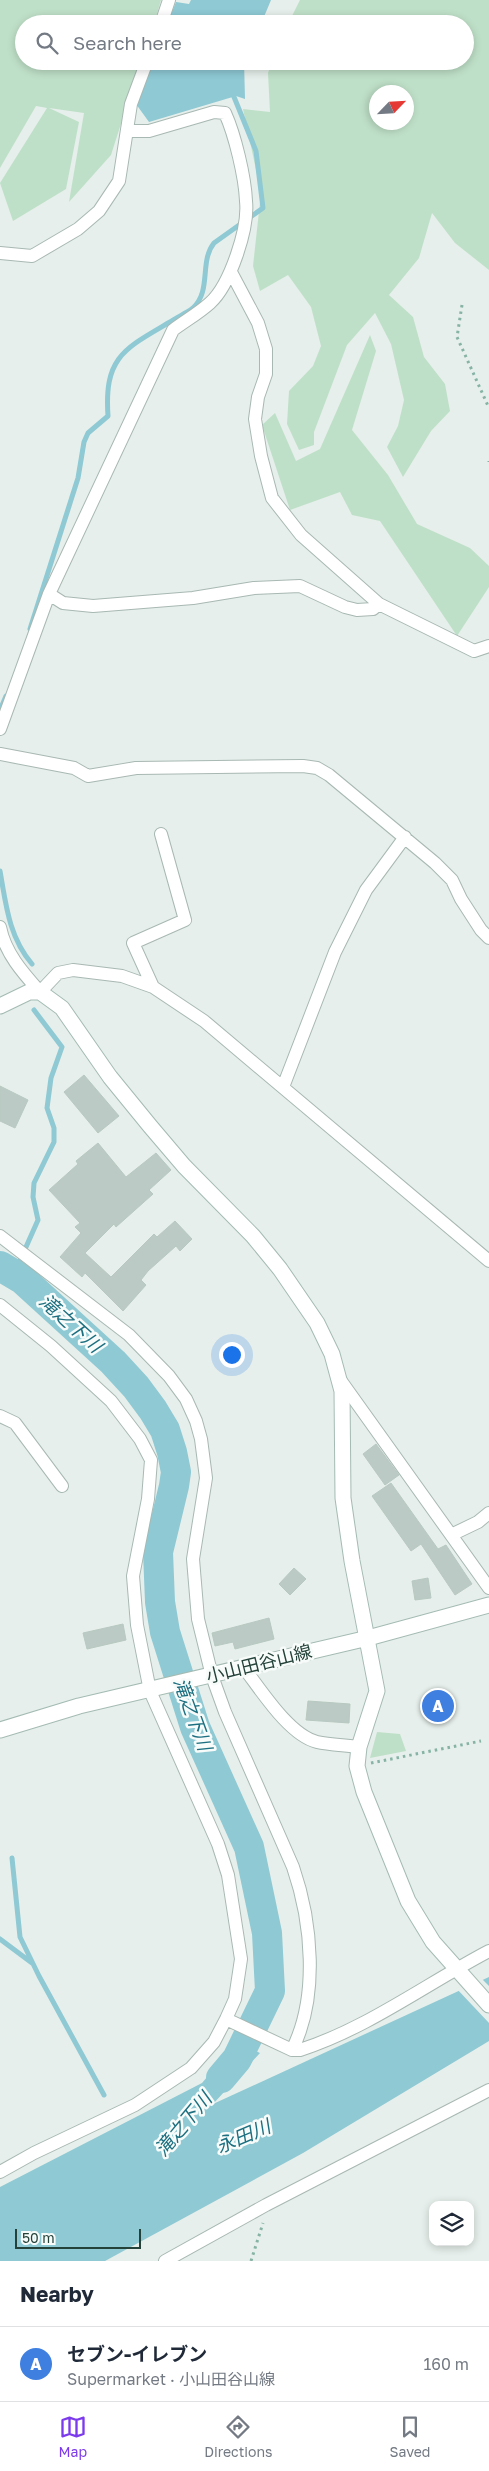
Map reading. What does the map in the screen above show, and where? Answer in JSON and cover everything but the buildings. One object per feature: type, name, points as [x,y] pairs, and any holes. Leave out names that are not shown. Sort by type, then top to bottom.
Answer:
[{"type":"street","points":[[164,15],[169,0]]},
{"type":"street","points":[[0,253],[32,256],[78,229],[99,211],[119,181],[131,104],[144,70]]},
{"type":"street","points":[[0,729],[49,594],[173,330],[212,302],[230,272],[244,229],[247,202],[231,127],[225,112],[214,112],[149,132],[128,132]]},
{"type":"street","points":[[230,272],[258,323],[266,349],[266,374],[258,397],[255,419],[261,456],[272,498],[301,535],[379,604],[474,651],[489,646]]},
{"type":"street","points":[[49,594],[63,603],[93,606],[193,598],[254,588],[300,586],[345,608],[373,610],[379,604]]},
{"type":"street","points":[[0,754],[74,768],[88,776],[136,768],[303,766],[317,768],[329,775],[405,836],[452,880],[461,899],[481,930],[489,938]]},
{"type":"street","points":[[153,987],[133,943],[185,920],[161,834]]},
{"type":"street","points":[[284,1087],[335,952],[366,890],[405,836]]},
{"type":"street","points":[[1,935],[21,970],[40,992],[62,1008],[110,1077],[150,1126],[184,1166],[253,1236],[280,1269],[317,1323],[332,1354],[341,1381],[344,1498],[352,1561],[377,1691],[359,1747],[357,1766],[364,1792],[408,1901],[433,1942],[489,2005]]},
{"type":"street","points":[[0,1006],[29,992],[40,992],[58,972],[73,970],[122,976],[153,987],[204,1021],[489,1261]]},
{"type":"street","points":[[0,1236],[130,1335],[169,1376],[186,1399],[196,1421],[201,1439],[206,1478],[193,1559],[194,1587],[208,1677],[300,1887],[311,1959],[306,2013],[302,2032],[292,2050]]},
{"type":"street","points":[[0,1305],[51,1346],[111,1401],[140,1438],[151,1460],[148,1499],[133,1576],[137,1624],[153,1690],[218,1844],[228,1874],[241,1959],[235,1999],[226,2019],[214,2042],[191,2068],[135,2105],[34,2153],[0,2172]]},
{"type":"street","points":[[341,1381],[489,1588]]},
{"type":"street","points":[[0,1416],[15,1423],[62,1486]]},
{"type":"street","points":[[451,1535],[478,1522],[489,1513]]},
{"type":"street","name":"小山田谷山線","points":[[0,1730],[79,1706],[368,1638],[489,1605]]},
{"type":"street","points":[[244,1668],[278,1712],[303,1735],[315,1742],[359,1747]]},
{"type":"street","points":[[226,2019],[292,2050],[313,2046],[402,2004],[455,1969],[489,1951]]},
{"type":"street","points":[[165,2261],[266,2205],[489,2090]]},
{"type":"path","points":[[462,306],[457,337],[489,408]]},
{"type":"path","points":[[357,1766],[481,1741]]},
{"type":"path","points":[[251,2261],[262,2232],[266,2205]]},
{"type":"green space","points":[[0,0],[161,0],[157,15],[15,15],[15,70],[138,70],[111,155],[69,202],[84,113],[49,108],[79,122],[66,189],[13,221],[0,183],[47,108],[36,106],[0,168]]},
{"type":"green space","points":[[300,0],[489,0],[489,270],[455,243],[432,213],[419,258],[389,295],[413,317],[424,357],[445,384],[450,411],[431,431],[403,477],[387,447],[398,426],[404,400],[391,344],[375,313],[347,345],[314,432],[314,445],[299,450],[287,424],[289,391],[313,366],[321,346],[311,307],[288,275],[260,291],[253,266],[261,193],[243,109],[270,112],[269,70],[474,70],[474,15],[292,15]]},
{"type":"green space","points":[[370,335],[376,351],[352,430],[388,475],[417,524],[470,548],[489,566],[489,587],[457,636],[380,521],[352,515],[340,492],[290,510],[262,425],[275,413],[296,461],[320,449]]},
{"type":"green space","points":[[377,1732],[400,1734],[406,1751],[370,1758]]},
{"type":"water","points":[[191,0],[271,0],[265,15],[171,15],[176,2],[189,4]]},
{"type":"water","points":[[149,70],[244,70],[245,99],[236,96],[149,122],[136,104]]},
{"type":"water","name":"永田川","points":[[489,1977],[489,2041],[303,2153],[105,2261],[0,2261],[0,2187],[202,2083],[237,2042],[260,2053],[213,2104]]},
{"type":"pier","points":[[481,1978],[489,1986],[489,2023],[456,1988]]},
{"type":"waterway","points":[[30,629],[78,478],[84,442],[88,433],[108,416],[108,396],[114,367],[129,348],[193,308],[199,301],[202,293],[207,259],[214,243],[263,208],[256,151],[232,92]]},
{"type":"waterway","points":[[0,710],[6,696]]},
{"type":"waterway","points":[[0,871],[13,932],[24,954],[32,964]]},
{"type":"waterway","points":[[14,1274],[38,1220],[33,1197],[34,1183],[54,1142],[54,1128],[47,1108],[51,1078],[62,1047],[34,1010]]},
{"type":"waterway","name":"滝之下川","points":[[0,1266],[22,1279],[113,1362],[136,1387],[153,1410],[165,1430],[172,1452],[176,1472],[158,1552],[160,1602],[165,1632],[195,1727],[249,1847],[267,1933],[270,1991],[237,2059],[221,2078]]},
{"type":"waterway","points":[[12,1858],[20,1937],[39,1976],[104,2095]]},
{"type":"waterway","points":[[0,1939],[32,1963]]},
{"type":"place","name":"セブン-イレブン","points":[[438,1706]]}]
